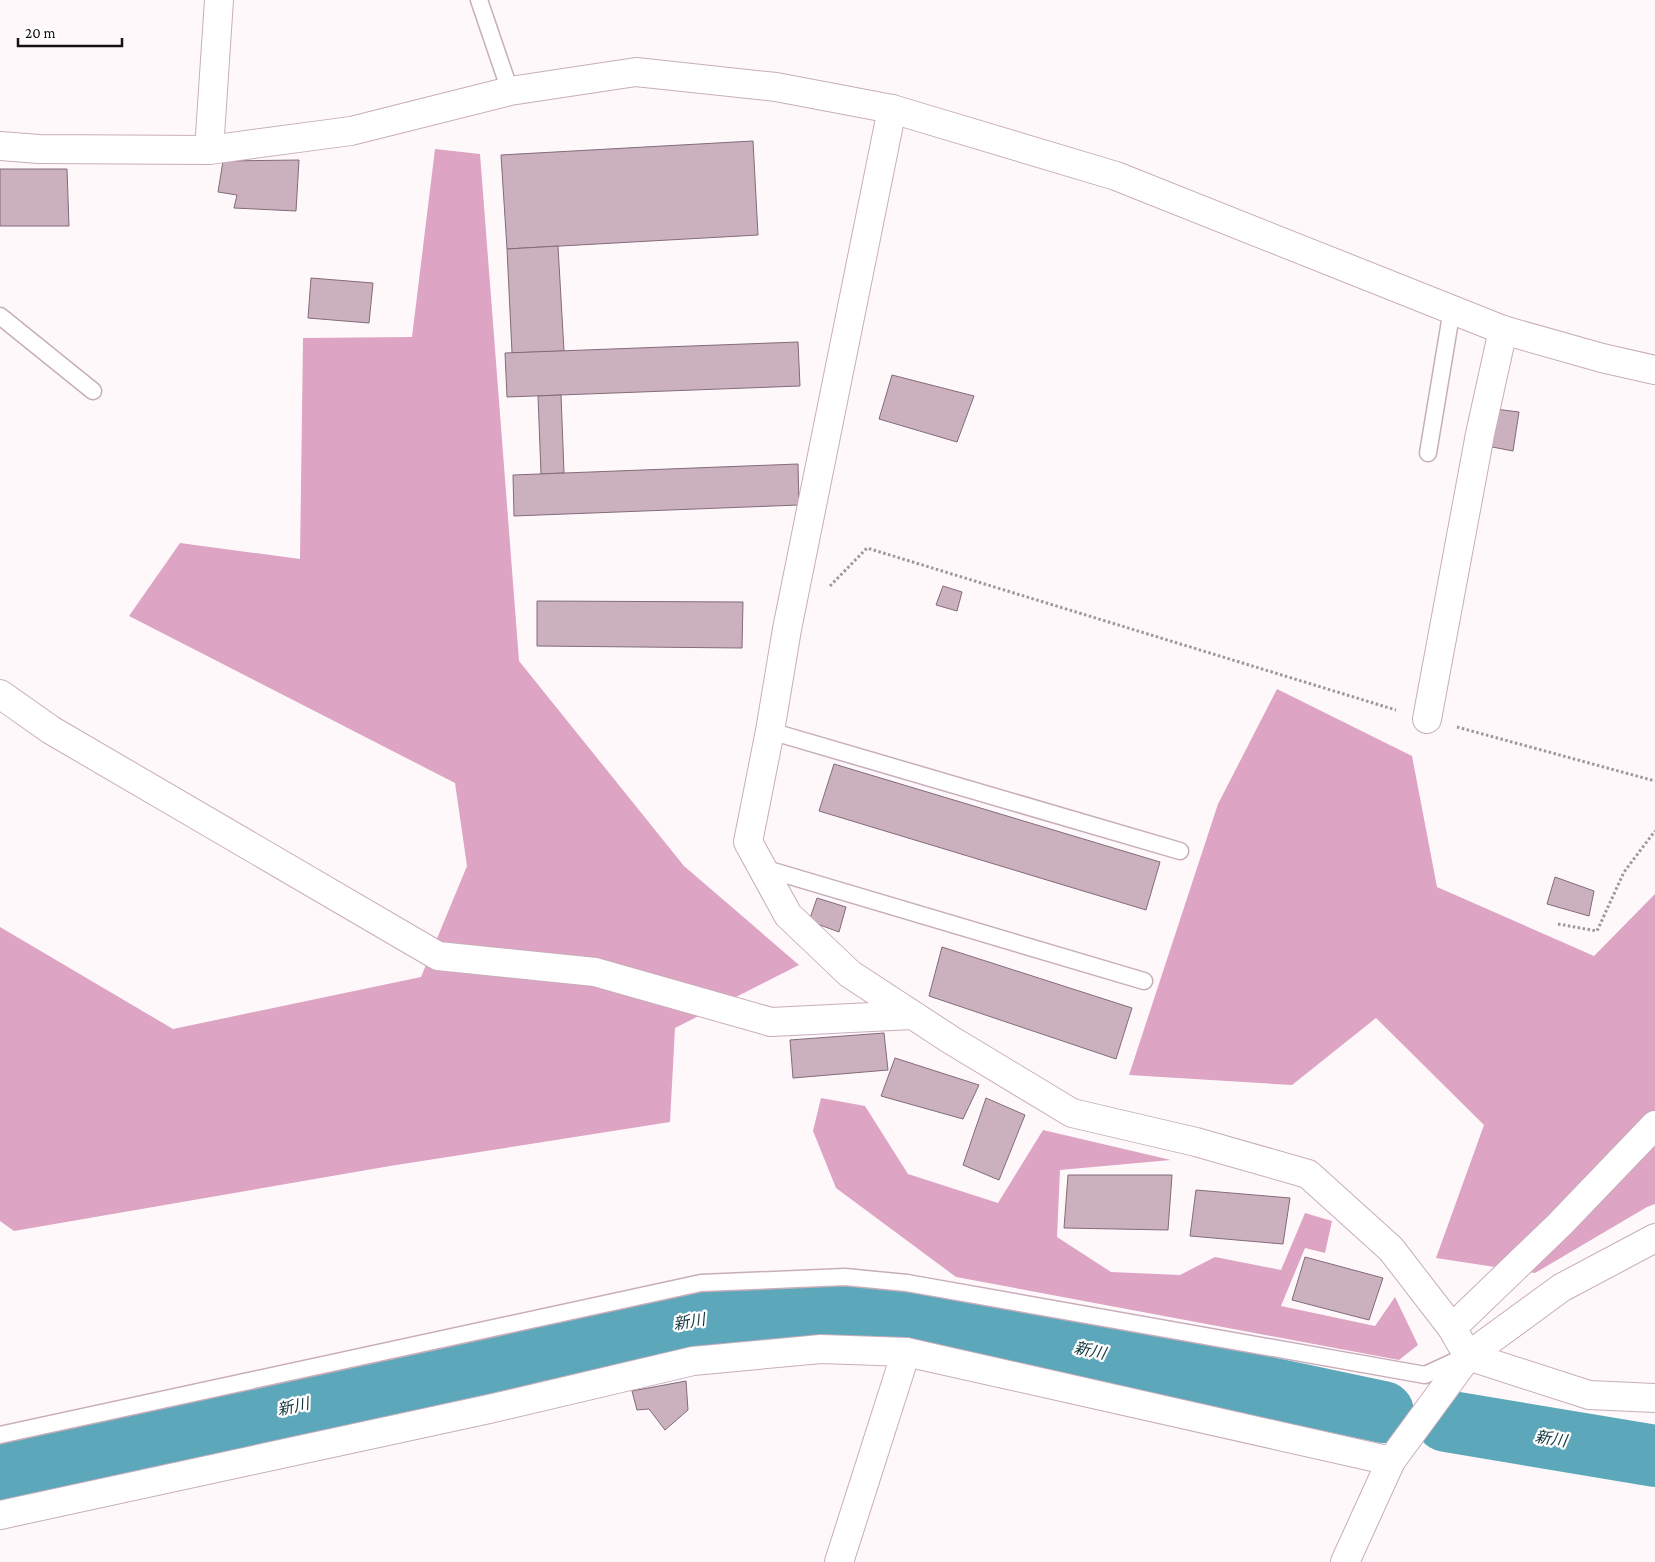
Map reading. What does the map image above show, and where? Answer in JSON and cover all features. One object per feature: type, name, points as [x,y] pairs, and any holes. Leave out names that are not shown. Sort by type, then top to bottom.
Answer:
[{"type":"street","points":[[209,150],[219,0]]},
{"type":"street","points":[[0,146],[39,149],[209,150],[351,131],[510,91],[636,72],[776,87],[892,109],[1116,176],[1503,330],[1602,358],[1655,370]]},
{"type":"street","points":[[892,109],[787,629],[770,731],[748,842],[788,915],[850,974],[951,1040],[1072,1113],[1196,1142],[1308,1174],[1391,1250],[1452,1328],[1468,1356],[1589,1395],[1655,1398]]},
{"type":"street","points":[[1427,719],[1480,434],[1503,330]]},
{"type":"street","points":[[0,694],[51,730],[438,956],[595,972],[771,1022],[912,1014]]},
{"type":"street","points":[[1452,1328],[1560,1224],[1655,1125]]},
{"type":"street","points":[[1345,1562],[1391,1461],[1468,1356],[1561,1288],[1655,1238]]},
{"type":"street","points":[[0,1515],[479,1411],[693,1361],[821,1349],[906,1352],[1391,1461]]},
{"type":"street","points":[[840,1562],[906,1352]]},
{"type":"lane","points":[[480,0],[510,91]]},
{"type":"lane","points":[[1428,453],[1452,309]]},
{"type":"lane","points":[[0,316],[93,391]]},
{"type":"lane","points":[[770,731],[1180,851]]},
{"type":"lane","points":[[763,868],[1144,981]]},
{"type":"lane","points":[[0,1435],[701,1283],[845,1277],[907,1283],[1425,1375],[1468,1356]]},
{"type":"path","points":[[827,588],[867,548],[1427,719],[1655,781]]},
{"type":"path","points":[[1558,924],[1597,931],[1624,872],[1655,831]]},
{"type":"shaded area","points":[[435,149],[480,154],[519,661],[684,866],[799,965],[675,1028],[670,1122],[390,1166],[14,1231],[0,1221],[0,927],[173,1029],[421,977],[467,866],[455,783],[129,616],[180,543],[300,559],[303,338],[412,337]]},
{"type":"shaded area","points":[[1277,689],[1412,756],[1437,887],[1594,956],[1655,894],[1655,1204],[1535,1273],[1436,1258],[1484,1125],[1376,1018],[1292,1085],[1129,1075],[1218,804]]},
{"type":"shaded area","points":[[821,1098],[865,1106],[908,1174],[998,1203],[1043,1130],[1171,1160],[1060,1170],[1057,1237],[1111,1272],[1180,1275],[1215,1257],[1281,1270],[1305,1213],[1332,1221],[1325,1253],[1305,1248],[1281,1306],[1375,1326],[1395,1297],[1418,1345],[1399,1360],[956,1277],[836,1188],[813,1131]]},
{"type":"building","points":[[753,141],[758,235],[507,249],[501,155]]},
{"type":"building","points":[[299,160],[296,211],[234,208],[237,195],[218,192],[223,161]]},
{"type":"building","points":[[0,169],[67,169],[69,226],[0,226]]},
{"type":"building","points":[[558,246],[564,351],[512,353],[507,249]]},
{"type":"building","points":[[311,278],[373,283],[369,323],[308,318]]},
{"type":"building","points":[[798,342],[800,386],[507,397],[505,353]]},
{"type":"building","points":[[892,375],[974,396],[957,442],[879,419]]},
{"type":"building","points":[[561,395],[564,473],[541,474],[538,396]]},
{"type":"building","points":[[1495,409],[1519,412],[1513,451],[1487,446]]},
{"type":"building","points":[[798,464],[799,505],[514,516],[513,475]]},
{"type":"building","points":[[943,586],[962,592],[957,611],[936,605]]},
{"type":"building","points":[[537,601],[743,602],[742,648],[537,646]]},
{"type":"building","points":[[834,764],[1160,862],[1146,910],[819,811]]},
{"type":"building","points":[[1555,877],[1594,891],[1589,916],[1547,904]]},
{"type":"building","points":[[817,898],[846,907],[839,932],[809,921]]},
{"type":"building","points":[[942,947],[1132,1008],[1116,1059],[929,996]]},
{"type":"building","points":[[884,1033],[888,1070],[793,1078],[790,1040]]},
{"type":"building","points":[[895,1058],[979,1085],[963,1119],[881,1096]]},
{"type":"building","points":[[986,1098],[1025,1115],[999,1180],[963,1165]]},
{"type":"building","points":[[1068,1175],[1172,1175],[1168,1230],[1064,1228]]},
{"type":"building","points":[[1196,1190],[1290,1198],[1283,1244],[1190,1236]]},
{"type":"building","points":[[1305,1257],[1383,1278],[1369,1320],[1292,1300]]},
{"type":"building","points":[[686,1381],[688,1410],[665,1430],[649,1409],[637,1410],[632,1391]]},
{"type":"waterway","name":"新川","points":[[0,1471],[647,1327],[742,1313],[915,1313],[1383,1412]]},
{"type":"waterway","name":"新川","points":[[1446,1421],[1655,1456]]}]
